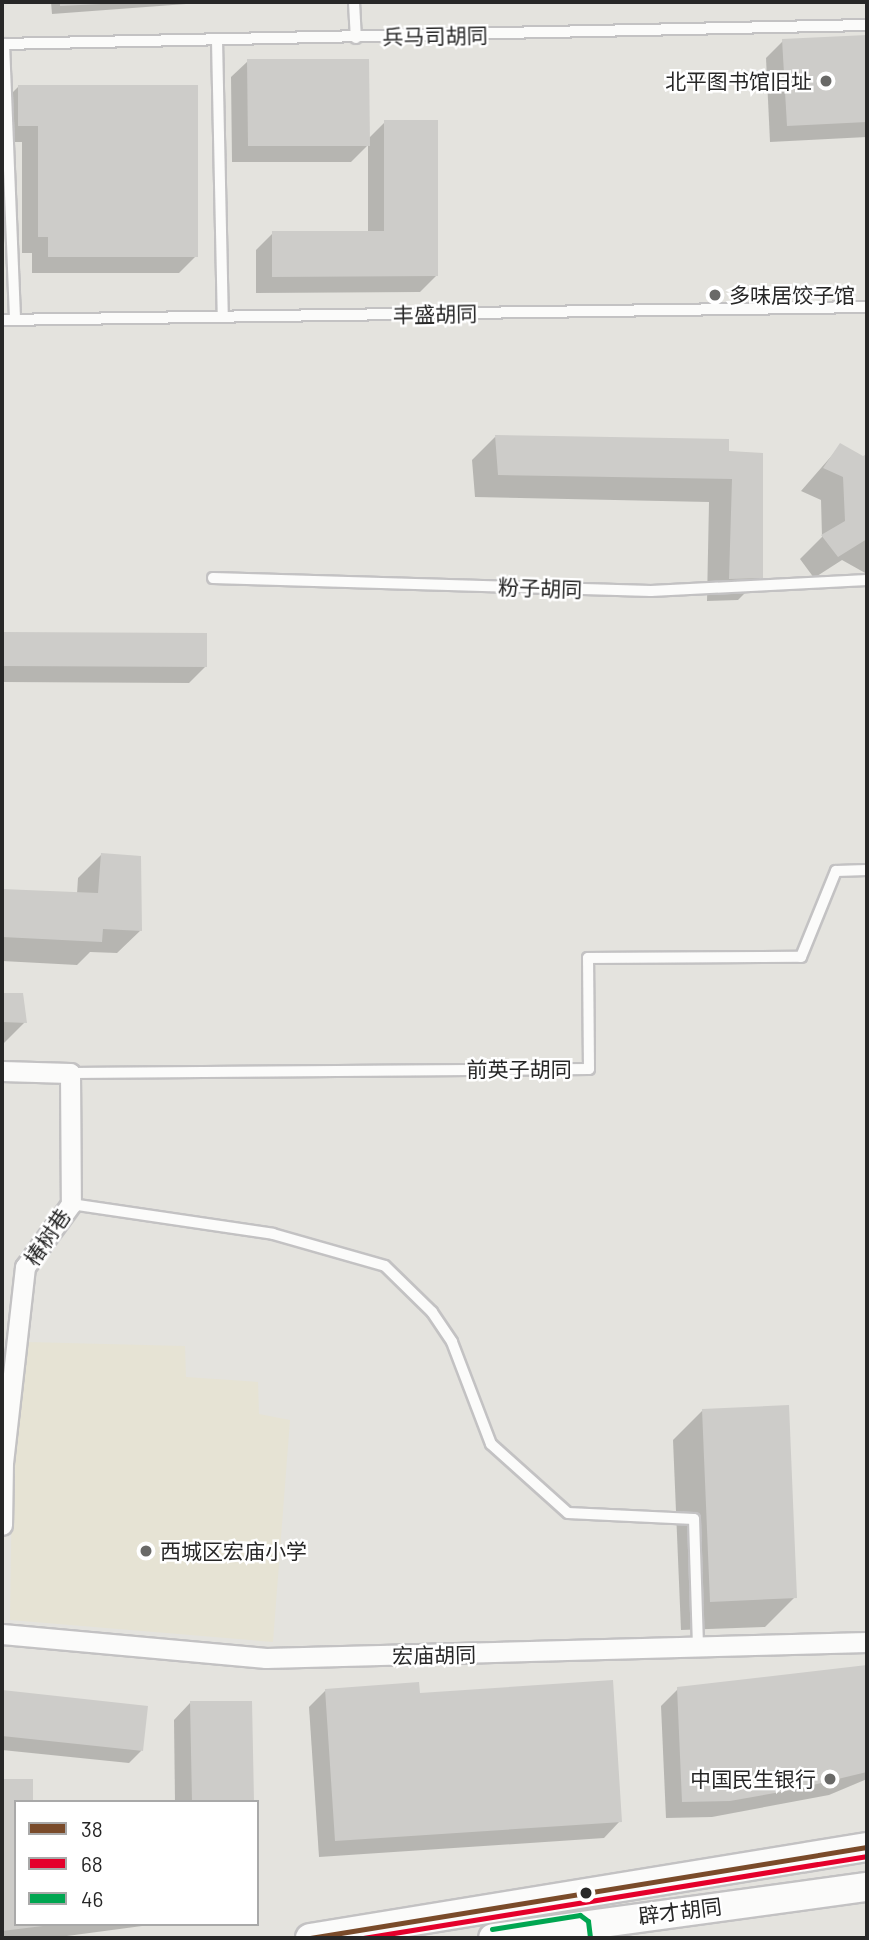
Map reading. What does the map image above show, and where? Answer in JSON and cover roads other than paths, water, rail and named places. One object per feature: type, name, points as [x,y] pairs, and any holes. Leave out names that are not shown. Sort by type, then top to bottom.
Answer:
[{"type":"main road","name":"辟才胡同","points":[[310,1938],[867,1847]]},
{"type":"main road","name":"辟才胡同","points":[[493,1938],[581,1931],[867,1887]]},
{"type":"street","name":"前英子胡同","points":[[2,1071],[71,1073]]},
{"type":"street","name":"椿树巷","points":[[2,1525],[3,1462],[25,1267],[71,1204],[71,1073]]},
{"type":"street","name":"宏庙胡同","points":[[2,1634],[266,1658],[698,1649],[867,1642]]},
{"type":"lane","points":[[354,2],[356,38]]},
{"type":"lane","name":"兵马司胡同","points":[[3,44],[867,25]]},
{"type":"lane","points":[[217,40],[223,317]]},
{"type":"lane","points":[[3,44],[15,320]]},
{"type":"lane","name":"丰盛胡同","points":[[2,320],[867,307]]},
{"type":"lane","name":"粉子胡同","points":[[213,578],[651,591],[867,580]]},
{"type":"lane","name":"前英子胡同","points":[[71,1073],[589,1069],[588,958],[801,957],[836,871],[867,870]]},
{"type":"lane","points":[[71,1204],[273,1234],[385,1266],[432,1312],[452,1342],[491,1444],[568,1513],[694,1519],[698,1649]]},
{"type":"place","name":"北平图书馆旧址","points":[[826,81]]},
{"type":"place","name":"多味居饺子馆","points":[[715,295]]},
{"type":"place","name":"西城区宏庙小学","points":[[146,1551]]},
{"type":"place","name":"中国民生银行","points":[[830,1779]]}]
